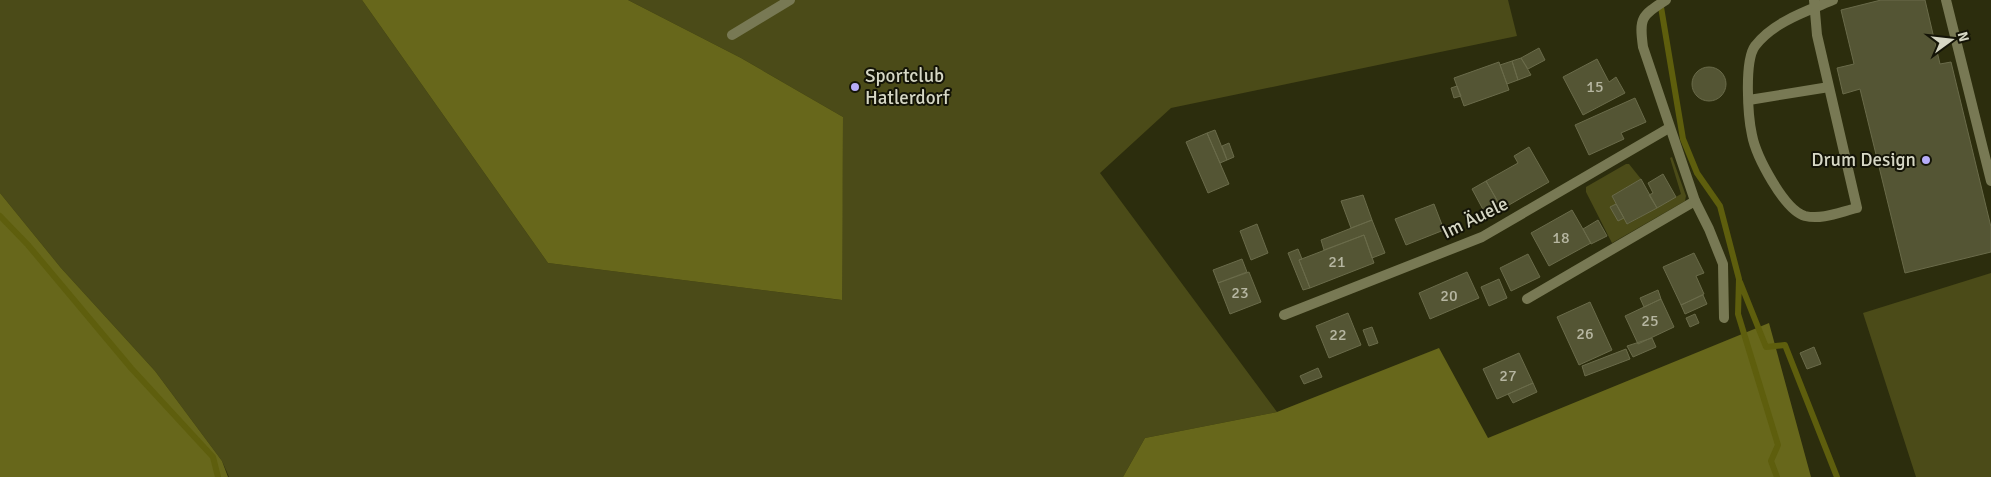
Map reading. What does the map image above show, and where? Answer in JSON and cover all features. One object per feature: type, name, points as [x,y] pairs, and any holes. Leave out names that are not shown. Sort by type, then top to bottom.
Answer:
[{"type":"street","points":[[732,35],[790,0]]},
{"type":"street","points":[[1666,0],[1645,14],[1640,27],[1643,48],[1695,202],[1709,229],[1723,264],[1724,318]]},
{"type":"street","points":[[1815,4],[1817,35],[1857,208],[1820,218],[1803,215],[1786,201],[1766,169],[1752,136],[1748,70],[1754,47],[1768,32],[1815,4],[1833,0]]},
{"type":"street","points":[[1946,0],[1991,181]]},
{"type":"street","points":[[1749,100],[1829,87]]},
{"type":"street","name":"Im Äuele","points":[[1284,315],[1482,236],[1669,128]]},
{"type":"street","points":[[1527,299],[1695,202]]},
{"type":"shaded area","points":[[0,0],[362,0],[548,263],[841,300],[843,117],[741,58],[628,0],[1508,0],[1517,36],[1171,108],[1100,173],[1277,412],[1145,438],[1123,477],[229,477],[222,461],[155,371],[61,268],[0,193]]},
{"type":"shaded area","points":[[362,0],[628,0],[741,58],[843,117],[842,300],[548,263]]},
{"type":"shaded area","points":[[1672,157],[1686,196],[1685,201],[1612,243],[1586,192],[1586,187],[1629,164],[1641,179],[1612,196],[1628,224],[1681,194],[1670,158]]},
{"type":"shaded area","points":[[0,193],[61,268],[155,371],[222,461],[228,477],[0,477]]},
{"type":"shaded area","points":[[1991,273],[1991,477],[1916,477],[1863,313]]},
{"type":"shaded area","points":[[1769,323],[1811,477],[1123,477],[1145,438],[1277,412],[1439,348],[1488,438]]},
{"type":"building","name":"Drum Design","points":[[1881,0],[1925,0],[1940,64],[1951,62],[1991,227],[1991,252],[1905,273],[1860,89],[1843,94],[1837,68],[1854,64],[1841,10]]},
{"type":"building","points":[[1539,48],[1545,60],[1528,69],[1521,58]]},
{"type":"building","points":[[1521,58],[1531,75],[1518,80],[1512,61]]},
{"type":"building","points":[[1597,59],[1609,82],[1616,77],[1625,93],[1583,115],[1563,77]]},
{"type":"building","points":[[1512,61],[1518,80],[1507,84],[1500,65]]},
{"type":"building","points":[[1499,62],[1509,90],[1464,106],[1454,78]]},
{"type":"building","points":[[1709,67],[1716,68],[1721,72],[1725,77],[1725,91],[1721,96],[1716,100],[1709,101],[1702,100],[1697,96],[1693,91],[1692,84],[1693,77],[1697,72],[1702,68]]},
{"type":"building","points":[[1457,86],[1461,96],[1454,98],[1451,88]]},
{"type":"building","points":[[1635,98],[1646,122],[1621,133],[1624,139],[1589,155],[1575,125]]},
{"type":"building","points":[[1215,130],[1227,160],[1220,163],[1207,133]]},
{"type":"building","points":[[1207,133],[1229,184],[1208,193],[1186,142]]},
{"type":"building","points":[[1229,143],[1234,157],[1227,160],[1222,146]]},
{"type":"building","points":[[1529,147],[1549,182],[1502,209],[1486,181],[1518,163],[1514,156]]},
{"type":"building","points":[[1663,174],[1676,197],[1657,208],[1649,195],[1653,193],[1648,183]]},
{"type":"building","points":[[1641,179],[1657,208],[1627,224],[1612,196]]},
{"type":"building","points":[[1486,181],[1502,209],[1487,217],[1472,189]]},
{"type":"building","points":[[1363,195],[1372,220],[1351,228],[1341,201]]},
{"type":"building","points":[[1434,204],[1444,230],[1406,245],[1395,219]]},
{"type":"building","points":[[1616,204],[1624,218],[1618,221],[1610,207]]},
{"type":"building","points":[[1572,210],[1591,243],[1549,266],[1531,233]]},
{"type":"building","points":[[1372,220],[1385,253],[1372,258],[1364,235],[1324,250],[1321,240]]},
{"type":"building","points":[[1598,220],[1607,236],[1591,244],[1583,229]]},
{"type":"building","points":[[1257,224],[1268,253],[1251,260],[1240,231]]},
{"type":"building","points":[[1364,235],[1374,263],[1310,288],[1299,260]]},
{"type":"building","points":[[1298,249],[1302,259],[1299,260],[1310,288],[1303,290],[1288,253]]},
{"type":"building","points":[[1694,253],[1704,273],[1696,276],[1704,294],[1681,305],[1663,267]]},
{"type":"building","points":[[1528,254],[1540,277],[1511,291],[1500,268]]},
{"type":"building","points":[[1242,259],[1247,272],[1218,283],[1213,270]]},
{"type":"building","points":[[1249,272],[1261,302],[1230,314],[1218,283]]},
{"type":"building","points":[[1467,272],[1479,298],[1430,319],[1419,293]]},
{"type":"building","points":[[1499,279],[1507,298],[1489,306],[1481,287]]},
{"type":"building","points":[[1658,290],[1661,299],[1644,307],[1640,298]]},
{"type":"building","points":[[1703,295],[1707,304],[1685,314],[1681,305]]},
{"type":"building","points":[[1661,299],[1674,327],[1638,344],[1625,316]]},
{"type":"building","points":[[1590,302],[1612,350],[1579,365],[1557,317]]},
{"type":"building","points":[[1348,313],[1361,345],[1329,358],[1316,326]]},
{"type":"building","points":[[1695,314],[1699,323],[1690,327],[1686,318]]},
{"type":"building","points":[[1372,327],[1378,343],[1369,346],[1363,330]]},
{"type":"building","points":[[1652,338],[1656,347],[1633,357],[1627,346]]},
{"type":"building","points":[[1814,347],[1821,364],[1807,369],[1800,353]]},
{"type":"building","points":[[1626,349],[1630,359],[1585,376],[1582,366]]},
{"type":"building","points":[[1519,353],[1533,383],[1497,399],[1483,369]]},
{"type":"building","points":[[1318,368],[1322,377],[1304,384],[1300,376]]},
{"type":"building","points":[[1533,383],[1537,392],[1513,403],[1508,394]]},
{"type":"waterway","points":[[1660,1],[1683,139],[1697,173],[1720,206],[1739,279],[1738,314],[1778,445],[1771,461],[1777,477]]},
{"type":"waterway","points":[[0,216],[28,245],[131,368],[213,457],[218,477]]},
{"type":"waterway","points":[[1740,282],[1766,347],[1785,345],[1837,477]]},
{"type":"place","name":"Sportclub Hatlerdorf","points":[[855,87]]},
{"type":"place","name":"Drum Design","points":[[1926,160]]}]
